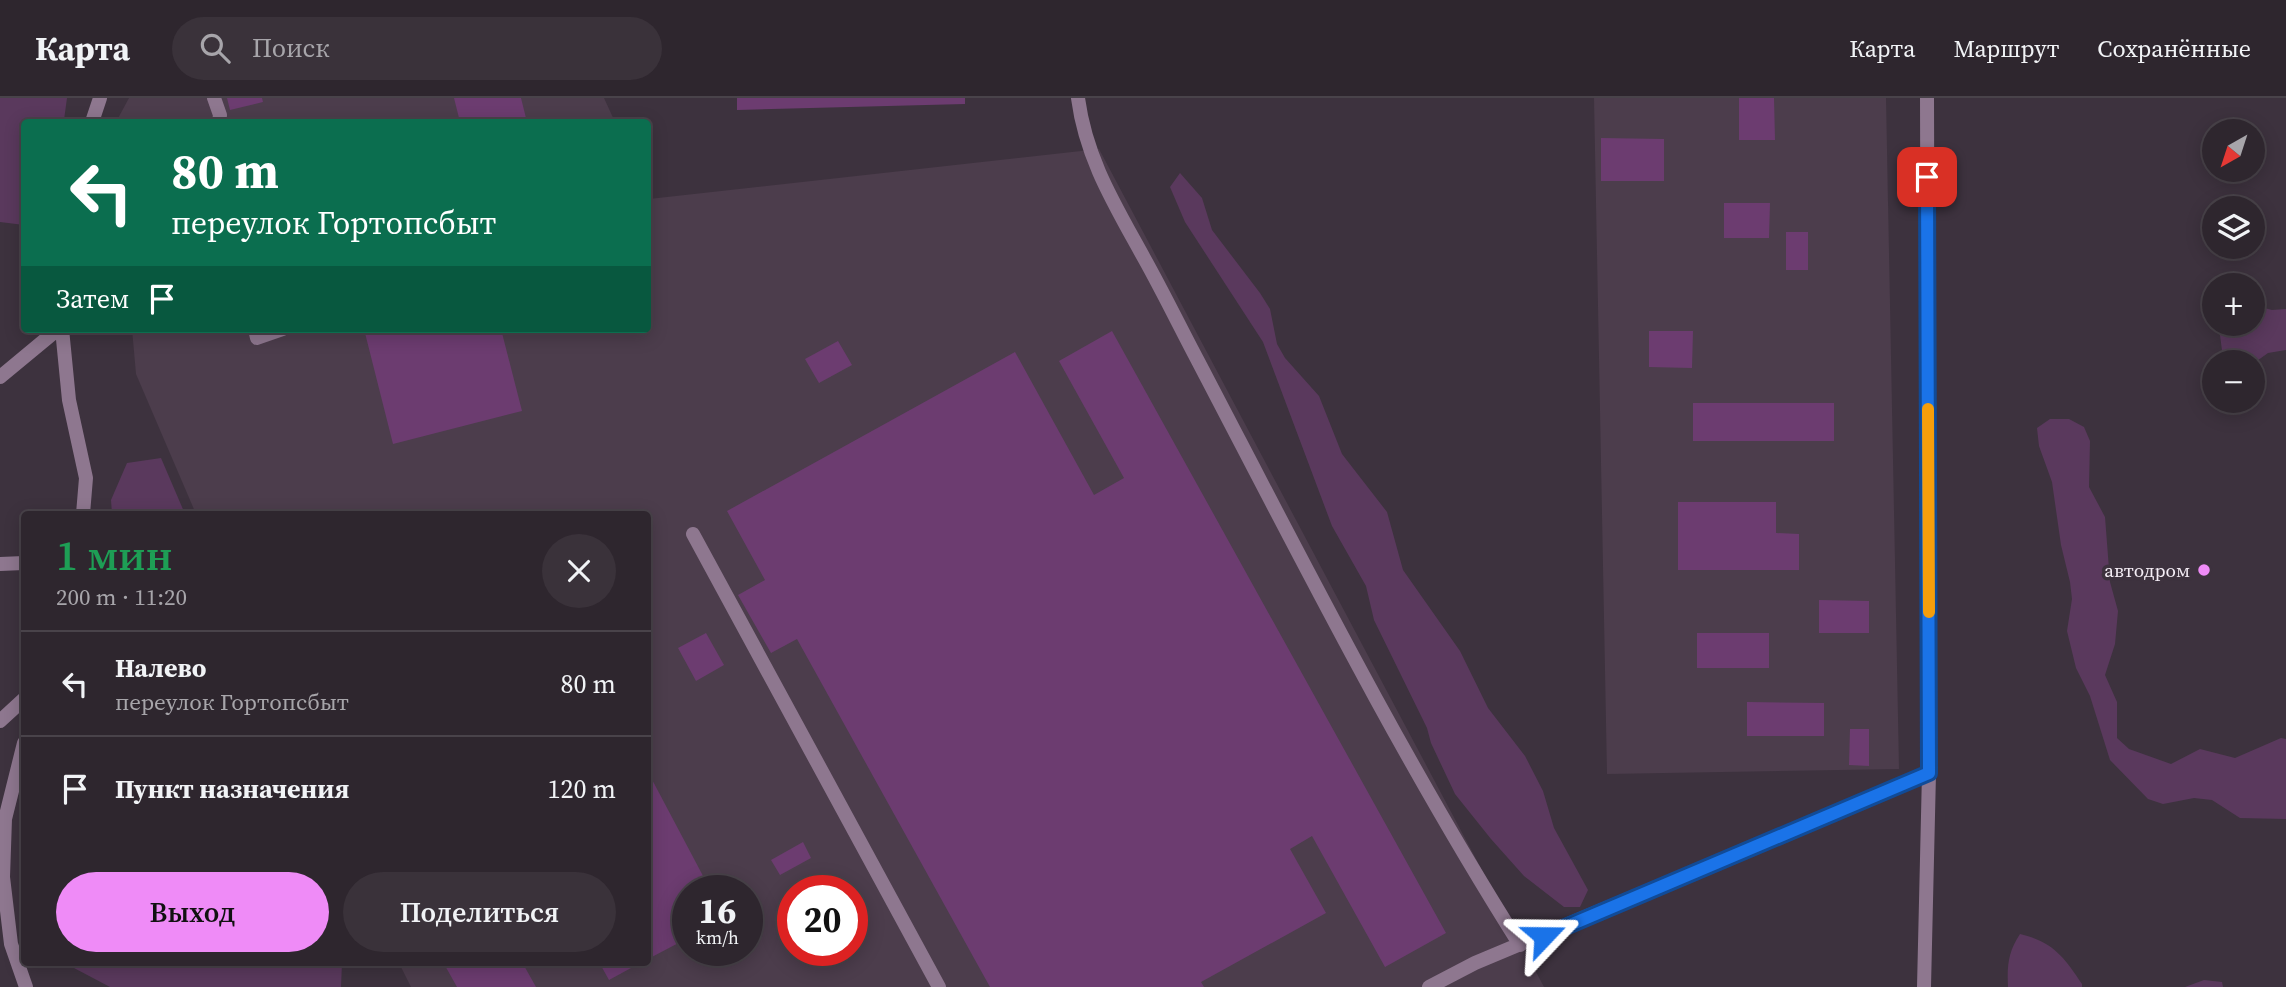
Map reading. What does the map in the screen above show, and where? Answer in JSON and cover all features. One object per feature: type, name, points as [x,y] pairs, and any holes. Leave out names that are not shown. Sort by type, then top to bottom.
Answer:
[{"type":"street","points":[[93,119],[100,98]]},
{"type":"street","points":[[214,98],[219,119]]},
{"type":"street","points":[[1078,98],[1082,127],[1103,186],[1463,856],[1520,945]]},
{"type":"street","points":[[1924,987],[1929,773],[1927,98]]},
{"type":"street","points":[[0,377],[55,333]]},
{"type":"street","points":[[61,333],[69,400],[86,478],[83,511]]},
{"type":"street","points":[[256,333],[257,338],[271,333]]},
{"type":"street","points":[[693,534],[939,987]]},
{"type":"street","points":[[0,564],[21,563]]},
{"type":"street","points":[[0,720],[21,702]]},
{"type":"street","points":[[21,755],[5,819],[3,877],[11,944],[26,987]]},
{"type":"street","points":[[1429,987],[1475,963],[1929,773]]},
{"type":"shaded area","points":[[0,98],[67,98],[64,119],[21,119],[21,225],[0,222]]},
{"type":"shaded area","points":[[129,98],[604,98],[614,119],[118,119]]},
{"type":"shaded area","points":[[1594,98],[1886,98],[1899,769],[1607,774]]},
{"type":"shaded area","points":[[1099,149],[1544,987],[411,987],[400,966],[651,966],[651,511],[195,511],[136,374],[132,333],[651,333],[651,199]]},
{"type":"shaded area","points":[[1180,173],[1202,198],[1212,230],[1270,309],[1277,344],[1285,358],[1319,396],[1342,454],[1387,512],[1403,570],[1460,651],[1488,708],[1525,756],[1543,791],[1554,828],[1588,890],[1580,907],[1564,907],[1524,876],[1455,794],[1431,743],[1427,728],[1374,620],[1366,586],[1332,526],[1263,342],[1185,222],[1170,187]]},
{"type":"shaded area","points":[[2265,308],[2286,309],[2286,350],[2265,355],[2265,350],[2222,350],[2220,336],[2265,336]]},
{"type":"shaded area","points":[[2050,419],[2069,419],[2084,427],[2090,441],[2089,487],[2105,517],[2110,582],[2118,611],[2115,644],[2105,675],[2117,702],[2117,738],[2129,749],[2171,764],[2200,749],[2235,758],[2281,738],[2286,739],[2286,819],[2240,818],[2212,800],[2194,798],[2163,804],[2148,799],[2110,760],[2090,696],[2076,668],[2067,631],[2072,599],[2070,582],[2061,545],[2052,482],[2039,446],[2037,428]]},
{"type":"shaded area","points":[[161,458],[184,511],[112,511],[111,500],[127,463]]},
{"type":"shaded area","points":[[2020,934],[2041,941],[2057,952],[2076,974],[2082,987],[2008,987],[2009,959]]},
{"type":"shaded area","points":[[73,966],[342,966],[341,987],[110,987]]},
{"type":"shaded area","points":[[2204,980],[2222,982],[2223,987],[2185,987]]},
{"type":"building","points":[[227,98],[262,98],[263,102],[230,110]]},
{"type":"building","points":[[454,98],[521,98],[526,119],[459,119]]},
{"type":"building","points":[[737,98],[965,98],[965,104],[737,110]]},
{"type":"building","points":[[1739,98],[1774,98],[1775,140],[1739,140]]},
{"type":"building","points":[[1601,138],[1664,139],[1664,181],[1601,181]]},
{"type":"building","points":[[1724,203],[1770,203],[1769,238],[1724,238]]},
{"type":"building","points":[[1786,232],[1808,232],[1808,270],[1786,270]]},
{"type":"building","points":[[1112,331],[1446,933],[1385,967],[1312,836],[1290,849],[1326,913],[1201,982],[1204,987],[990,987],[797,639],[771,653],[738,595],[765,580],[727,511],[1015,352],[1094,495],[1124,478],[1059,361]]},
{"type":"building","points":[[1649,331],[1693,331],[1692,368],[1649,367]]},
{"type":"building","points":[[365,333],[502,333],[522,411],[393,444]]},
{"type":"building","points":[[838,341],[852,365],[819,383],[805,359]]},
{"type":"building","points":[[1693,403],[1834,403],[1834,441],[1693,441]]},
{"type":"building","points":[[1678,502],[1776,502],[1776,533],[1799,534],[1799,570],[1678,570]]},
{"type":"building","points":[[1819,600],[1869,601],[1869,633],[1819,633]]},
{"type":"building","points":[[706,633],[724,665],[696,681],[678,648]]},
{"type":"building","points":[[1697,633],[1769,633],[1769,668],[1697,668]]},
{"type":"building","points":[[1747,702],[1824,703],[1824,736],[1747,736]]},
{"type":"building","points":[[1850,729],[1869,729],[1869,766],[1849,765]]},
{"type":"building","points":[[651,778],[703,875],[672,875],[672,946],[651,957]]},
{"type":"building","points":[[803,842],[811,858],[780,875],[771,860]]},
{"type":"building","points":[[445,966],[524,966],[536,987],[457,987]]},
{"type":"building","points":[[601,966],[635,966],[609,980]]},
{"type":"slow traffic","points":[[1928,409],[1929,612]]},
{"type":"place","name":"автодром","points":[[2204,570]]},
{"type":"route","points":[[1544,936],[1929,773],[1927,177]]}]
